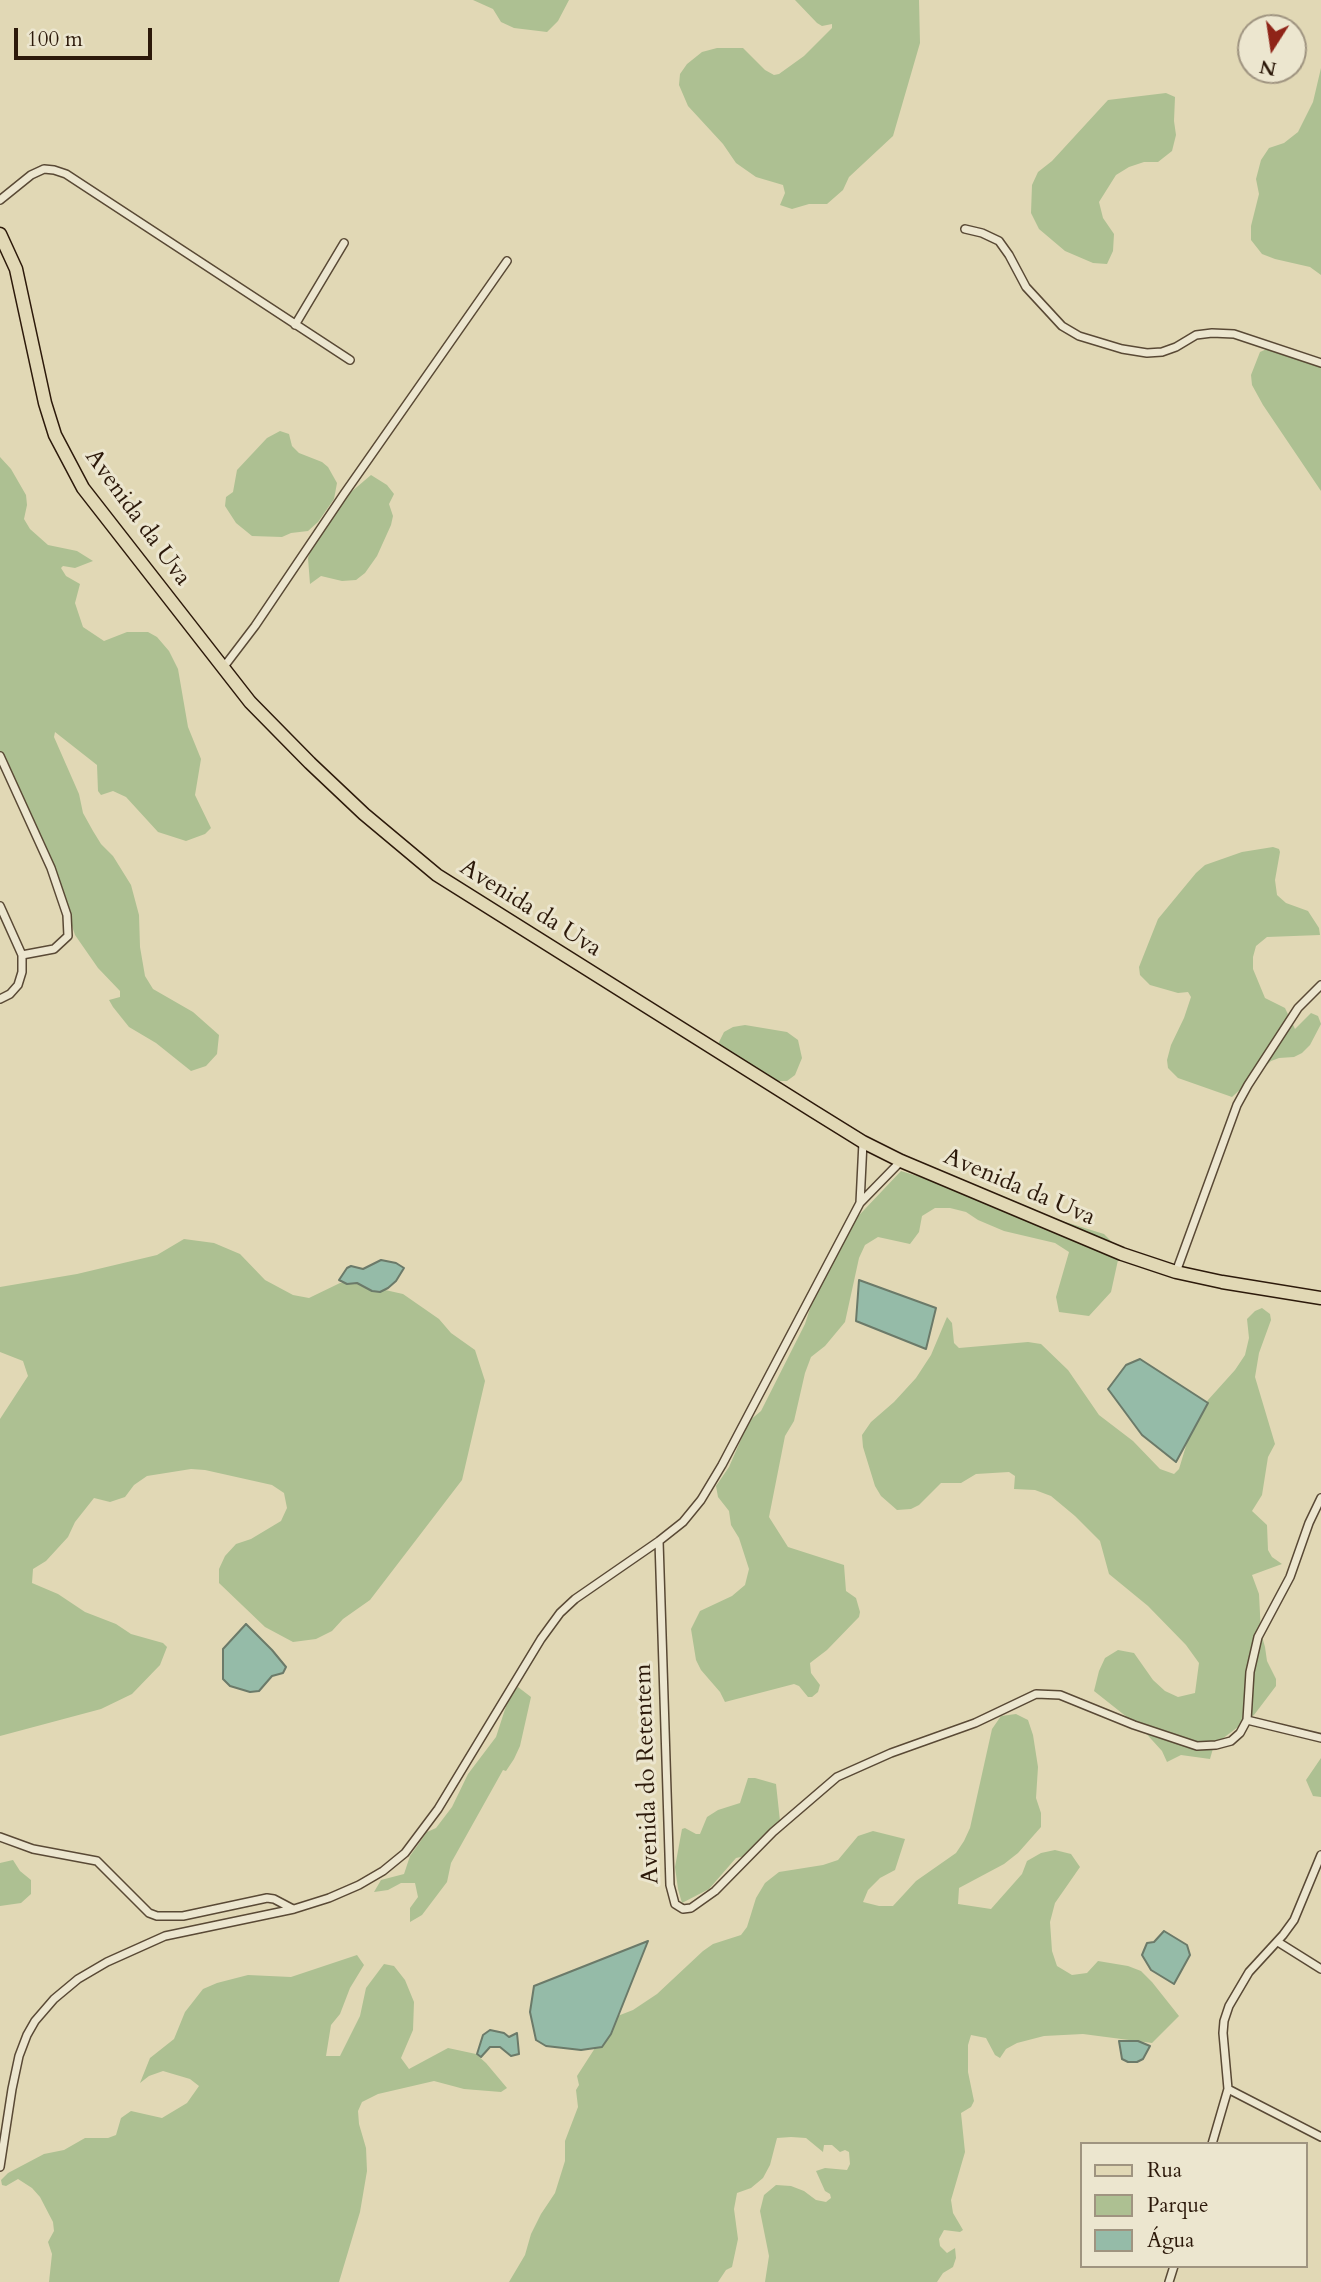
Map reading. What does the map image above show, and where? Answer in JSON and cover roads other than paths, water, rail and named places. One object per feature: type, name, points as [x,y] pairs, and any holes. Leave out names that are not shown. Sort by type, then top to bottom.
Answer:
[{"type":"main road","name":"Avenida da Uva","points":[[0,234],[16,270],[45,403],[55,435],[83,488],[250,702],[364,814],[437,876],[863,1142],[901,1161],[1122,1254],[1176,1272],[1321,1298]]},
{"type":"street","points":[[0,200],[31,175],[44,169],[65,174],[350,360]]},
{"type":"street","points":[[965,229],[999,241],[1026,287],[1055,318],[1079,336],[1109,346],[1147,353],[1169,349],[1196,335],[1234,334],[1321,363]]},
{"type":"street","points":[[295,325],[344,243]]},
{"type":"street","points":[[223,668],[255,626],[507,261]]},
{"type":"street","points":[[0,756],[51,868],[67,915],[68,936],[54,949],[22,956]]},
{"type":"street","points":[[0,906],[22,956],[22,972],[18,985],[10,994],[0,999]]},
{"type":"street","points":[[1176,1272],[1237,1105],[1298,1008],[1321,985]]},
{"type":"street","points":[[860,1203],[863,1142]]},
{"type":"street","points":[[0,2167],[19,2056],[35,2021],[54,1999],[78,1979],[107,1962],[165,1936],[294,1909],[359,1885],[383,1871],[405,1853],[438,1809],[541,1639],[560,1613],[575,1598],[683,1522],[701,1500],[860,1203],[901,1161]]},
{"type":"street","points":[[1321,1498],[1290,1577],[1258,1637],[1250,1672],[1247,1720],[1321,1738]]},
{"type":"street","name":"Avenida do Retentem","points":[[659,1541],[670,1885],[675,1904],[683,1909],[691,1908],[715,1891],[773,1832],[837,1777],[891,1753],[975,1723],[1036,1694],[1060,1695],[1134,1725],[1197,1746],[1231,1741],[1240,1733],[1247,1720]]},
{"type":"street","points":[[0,1837],[33,1849],[97,1861],[149,1913],[157,1916],[183,1916],[267,1898],[294,1909]]},
{"type":"street","points":[[1213,2142],[1228,2089],[1223,2033],[1225,2017],[1239,1986],[1294,1920],[1321,1855]]},
{"type":"street","points":[[1278,1942],[1321,1969]]},
{"type":"street","points":[[1228,2089],[1321,2137]]},
{"type":"water","points":[[381,1260],[404,1268],[396,1281],[380,1292],[357,1283],[347,1284],[339,1280],[351,1266],[363,1269]]},
{"type":"water","points":[[859,1280],[936,1308],[926,1349],[856,1321]]},
{"type":"water","points":[[1140,1359],[1208,1403],[1176,1462],[1142,1435],[1108,1389],[1126,1365]]},
{"type":"water","points":[[246,1624],[286,1667],[283,1673],[272,1676],[259,1691],[250,1692],[230,1686],[223,1679],[223,1649]]},
{"type":"water","points":[[1164,1931],[1187,1945],[1190,1955],[1174,1984],[1151,1970],[1142,1955],[1147,1943],[1154,1942]]},
{"type":"water","points":[[648,1941],[611,2034],[602,2047],[581,2050],[546,2046],[536,2040],[530,2012],[534,1986]]},
{"type":"water","points":[[490,2030],[509,2037],[517,2033],[519,2054],[511,2056],[500,2047],[490,2047],[481,2057],[477,2054],[483,2035]]},
{"type":"water","points":[[1119,2041],[1138,2041],[1150,2046],[1143,2059],[1128,2062],[1122,2059]]}]
